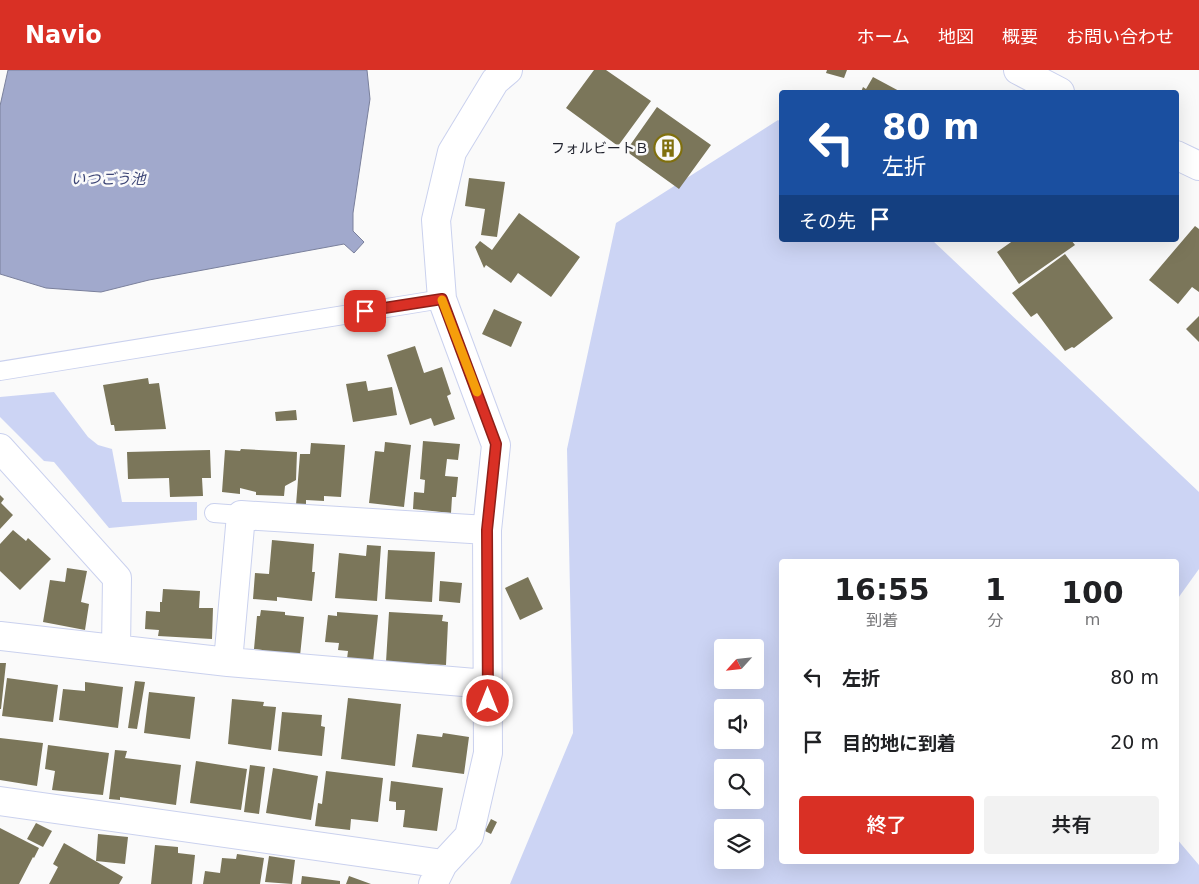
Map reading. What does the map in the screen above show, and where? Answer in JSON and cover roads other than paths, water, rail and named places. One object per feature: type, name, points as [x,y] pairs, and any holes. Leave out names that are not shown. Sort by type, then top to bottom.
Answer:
[{"type":"street","points":[[0,800],[438,874],[469,836],[488,753],[487,530],[496,444],[442,299],[436,220],[452,152],[495,81],[508,70]]},
{"type":"street","points":[[1018,70],[1056,90]]},
{"type":"street","points":[[1179,156],[1199,166]]},
{"type":"street","points":[[0,448],[117,578],[116,649]]},
{"type":"street","points":[[228,662],[228,514],[487,530]]},
{"type":"street","points":[[0,636],[228,662],[488,684]]},
{"type":"lane","points":[[0,371],[442,299]]},
{"type":"water","name":"いつごう池","points":[[8,70],[367,70],[370,99],[353,213],[353,231],[364,242],[354,253],[344,244],[149,280],[101,292],[46,288],[0,274],[0,106]]},
{"type":"place","name":"フォルビートＢ","points":[[668,148]]}]
